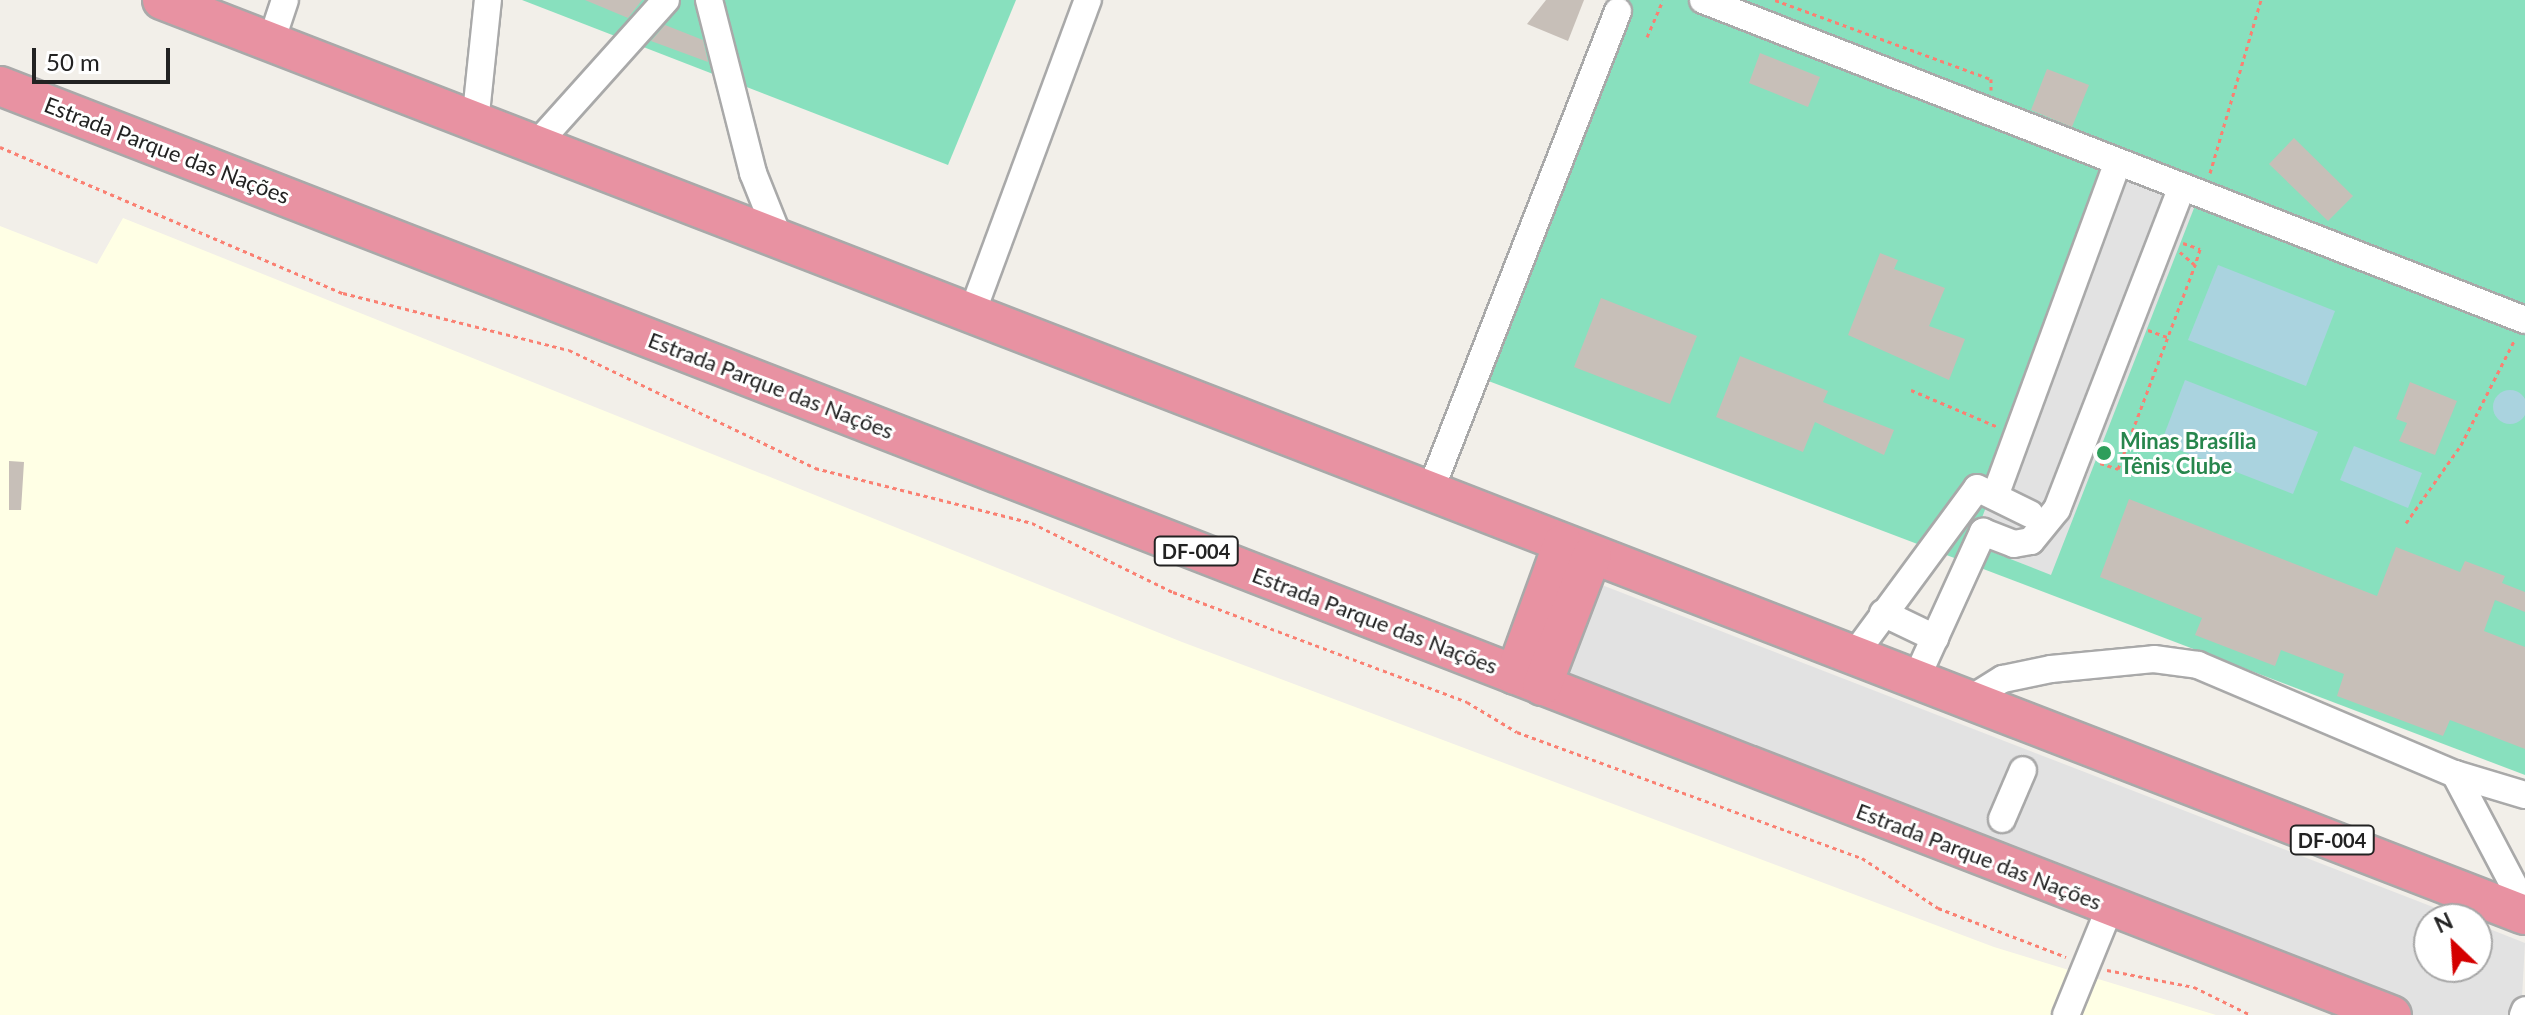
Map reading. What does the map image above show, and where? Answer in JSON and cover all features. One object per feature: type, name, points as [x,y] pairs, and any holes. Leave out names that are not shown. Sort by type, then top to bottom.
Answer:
[{"type":"highway","name":"DF-004","points":[[162,0],[1854,655],[1926,658],[1982,691],[2525,915]]},
{"type":"highway","name":"Estrada Parque das Nações","points":[[0,86],[2392,1015]]},
{"type":"highway","points":[[1528,680],[1578,549]]},
{"type":"street","points":[[271,42],[285,0]]},
{"type":"street","points":[[475,123],[488,0]]},
{"type":"street","points":[[535,146],[666,0]]},
{"type":"street","points":[[709,0],[753,173],[779,238]]},
{"type":"street","points":[[972,313],[1088,0]]},
{"type":"street","points":[[1703,0],[2188,193],[2525,320]]},
{"type":"street","points":[[1431,489],[1618,11]]},
{"type":"street","points":[[1995,496],[2117,164]]},
{"type":"street","points":[[1883,613],[1926,658],[1983,532],[2014,544],[2045,531],[2188,193]]},
{"type":"street","points":[[1854,655],[1977,488],[2030,514]]},
{"type":"street","points":[[1982,691],[2051,669],[2176,660],[2455,774],[2525,795]]},
{"type":"street","points":[[2002,819],[2023,770]]},
{"type":"street","points":[[2455,774],[2525,907]]},
{"type":"street","points":[[2066,1015],[2110,907]]},
{"type":"path","points":[[1647,37],[1663,0]]},
{"type":"path","points":[[1775,0],[1991,79],[1990,99]]},
{"type":"path","points":[[2176,241],[2188,193],[2207,182],[2261,0]]},
{"type":"path","points":[[0,147],[343,293],[569,350],[815,468],[1032,523],[1173,592],[1467,702],[1517,732],[1862,858],[1938,908],[2087,964],[2194,987],[2251,1015]]},
{"type":"path","points":[[2078,457],[2118,469],[2200,249],[2176,241]]},
{"type":"path","points":[[2176,241],[2195,265]]},
{"type":"path","points":[[2406,523],[2461,445],[2525,320]]},
{"type":"path","points":[[1911,390],[2002,428]]},
{"type":"path","points":[[1996,443],[2008,414]]},
{"type":"shaded area","points":[[2108,169],[2196,203],[2051,575],[1972,544],[1994,486],[1985,482]]},
{"type":"shaded area","points":[[123,218],[1182,642],[1994,947],[2216,1015],[0,1015],[0,226],[97,264]]},
{"type":"shaded area","points":[[1589,580],[2423,903],[2413,903],[2413,983],[2493,983],[2493,930],[2525,943],[2521,1015],[2409,1015],[1549,679]]},
{"type":"green space","points":[[522,0],[1016,0],[948,165]]},
{"type":"green space","name":"Minas Brasília Tênis Clube","points":[[1611,0],[2525,0],[2525,775],[1470,374]]},
{"type":"water","points":[[2218,265],[2335,311],[2306,386],[2188,340]]},
{"type":"water","points":[[2185,380],[2318,432],[2293,494],[2161,443]]},
{"type":"water","points":[[2510,390],[2522,395],[2527,407],[2522,419],[2510,424],[2498,419],[2493,407],[2498,395]]},
{"type":"water","points":[[2354,446],[2422,473],[2408,508],[2340,480]]},
{"type":"building","points":[[585,0],[642,0],[628,18]]},
{"type":"building","points":[[1546,0],[1584,0],[1568,41],[1527,24]]},
{"type":"building","points":[[665,25],[703,40],[708,62],[651,41]]},
{"type":"building","points":[[1760,53],[1820,77],[1808,107],[1749,83]]},
{"type":"building","points":[[2047,69],[2089,85],[2072,127],[2031,110]]},
{"type":"building","points":[[2294,138],[2353,196],[2328,221],[2269,164]]},
{"type":"building","points":[[1880,253],[1898,260],[1894,269],[1945,288],[1929,326],[1965,339],[1949,380],[1848,335]]},
{"type":"building","points":[[1601,298],[1697,336],[1670,404],[1574,367]]},
{"type":"building","points":[[1740,356],[1828,391],[1823,402],[1894,430],[1884,455],[1815,422],[1803,452],[1716,417]]},
{"type":"building","points":[[2410,382],[2457,401],[2435,455],[2399,441],[2407,423],[2396,419]]},
{"type":"building","points":[[9,461],[24,462],[21,510],[9,510]]},
{"type":"building","points":[[2129,499],[2377,596],[2396,547],[2460,572],[2465,561],[2505,576],[2502,583],[2525,592],[2525,612],[2495,600],[2484,631],[2525,647],[2525,749],[2450,720],[2443,736],[2337,696],[2344,674],[2281,650],[2275,666],[2195,635],[2202,618],[2100,577]]},
{"type":"place","name":"Minas Brasília Tênis Clube","points":[[2104,453]]}]
